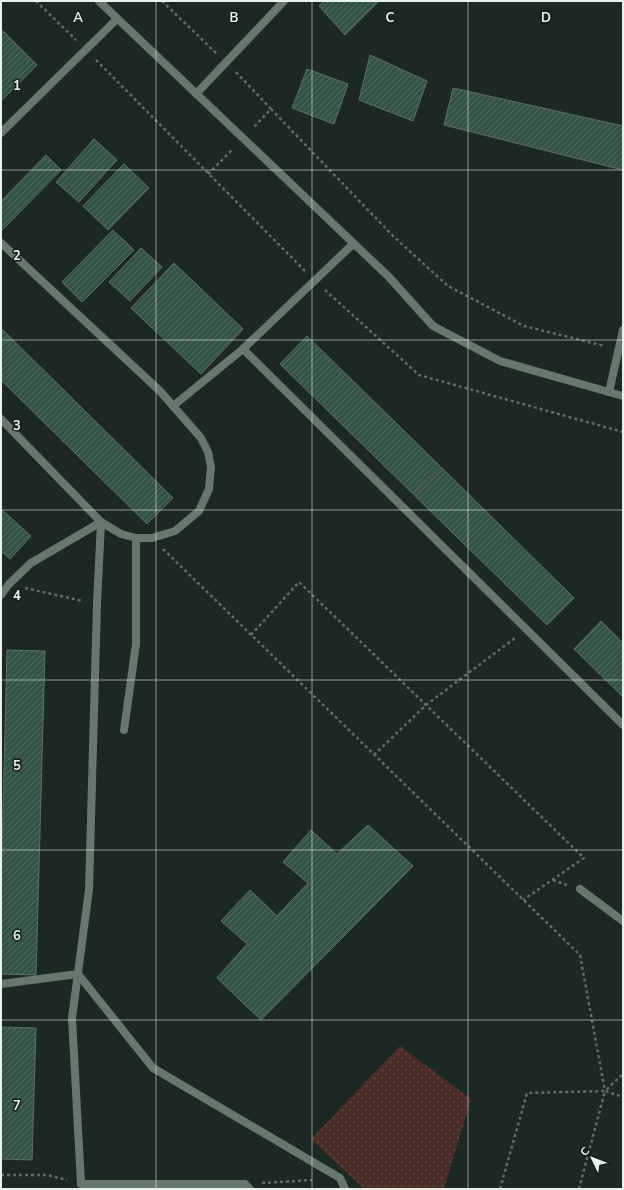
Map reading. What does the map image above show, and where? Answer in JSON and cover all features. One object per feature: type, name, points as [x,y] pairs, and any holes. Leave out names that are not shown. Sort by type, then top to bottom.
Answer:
[{"type":"street","points":[[99,1],[389,277],[433,326],[500,361],[623,396]]},
{"type":"street","points":[[196,94],[284,1]]},
{"type":"street","points":[[1,133],[117,19]]},
{"type":"street","points":[[1,243],[160,391],[201,438],[208,452],[211,467],[209,489],[199,511],[175,531],[152,538],[136,538],[121,534],[101,522],[1,418]]},
{"type":"street","points":[[172,406],[243,349],[353,244]]},
{"type":"street","points":[[609,392],[623,330]]},
{"type":"street","points":[[243,349],[623,725]]},
{"type":"street","points":[[1,595],[9,584],[31,563],[101,522]]},
{"type":"street","points":[[101,522],[97,604],[89,890],[72,1018],[81,1184],[248,1186]]},
{"type":"street","points":[[124,730],[136,644],[136,538]]},
{"type":"street","points":[[580,889],[623,920]]},
{"type":"street","points":[[1,984],[78,974]]},
{"type":"street","points":[[78,974],[153,1068],[340,1178],[345,1189]]},
{"type":"path","points":[[36,1],[86,50]]},
{"type":"path","points":[[162,1],[226,62]]},
{"type":"path","points":[[271,109],[393,236],[448,286],[524,326],[618,349]]},
{"type":"path","points":[[152,538],[580,955],[606,1091],[579,1189]]},
{"type":"path","points":[[251,635],[299,582],[584,858],[523,900]]},
{"type":"path","points":[[9,584],[97,604]]},
{"type":"path","points":[[374,755],[426,705],[527,630]]},
{"type":"path","points":[[606,1091],[623,1074]]},
{"type":"path","points":[[500,1189],[528,1093],[606,1091],[623,1097]]},
{"type":"path","points":[[1,1175],[47,1176],[81,1184]]},
{"type":"path","points":[[248,1186],[340,1178]]},
{"type":"shaded area","points":[[400,1046],[471,1099],[444,1189],[363,1189],[311,1139]]},
{"type":"building","points":[[324,1],[379,1],[345,35],[319,6]]},
{"type":"building","points":[[1,29],[37,65],[1,101]]},
{"type":"building","points":[[370,55],[427,81],[413,121],[359,100]]},
{"type":"building","points":[[307,69],[348,84],[334,124],[292,108]]},
{"type":"building","points":[[453,88],[623,126],[623,170],[444,125]]},
{"type":"building","points":[[94,139],[117,160],[79,202],[56,182]]},
{"type":"building","points":[[46,155],[61,170],[1,231],[1,201]]},
{"type":"building","points":[[124,164],[149,188],[108,230],[83,206]]},
{"type":"building","points":[[113,230],[134,250],[82,302],[62,282]]},
{"type":"building","points":[[141,248],[162,267],[130,301],[109,282]]},
{"type":"building","points":[[174,263],[243,329],[201,374],[131,308]]},
{"type":"building","points":[[1,328],[173,498],[147,524],[1,380]]},
{"type":"building","points":[[307,336],[440,466],[413,494],[280,364]]},
{"type":"building","points":[[441,467],[574,598],[547,625],[414,495]]},
{"type":"building","points":[[1,509],[31,536],[10,559],[1,551]]},
{"type":"building","points":[[601,621],[623,643],[623,697],[574,649]]},
{"type":"building","points":[[7,650],[45,651],[36,975],[1,974],[1,892]]},
{"type":"building","points":[[368,825],[413,866],[261,1020],[217,978],[247,944],[221,921],[250,890],[277,916],[308,883],[283,862],[311,830],[337,854]]},
{"type":"building","points":[[1,1027],[36,1028],[32,1160],[1,1159]]}]
